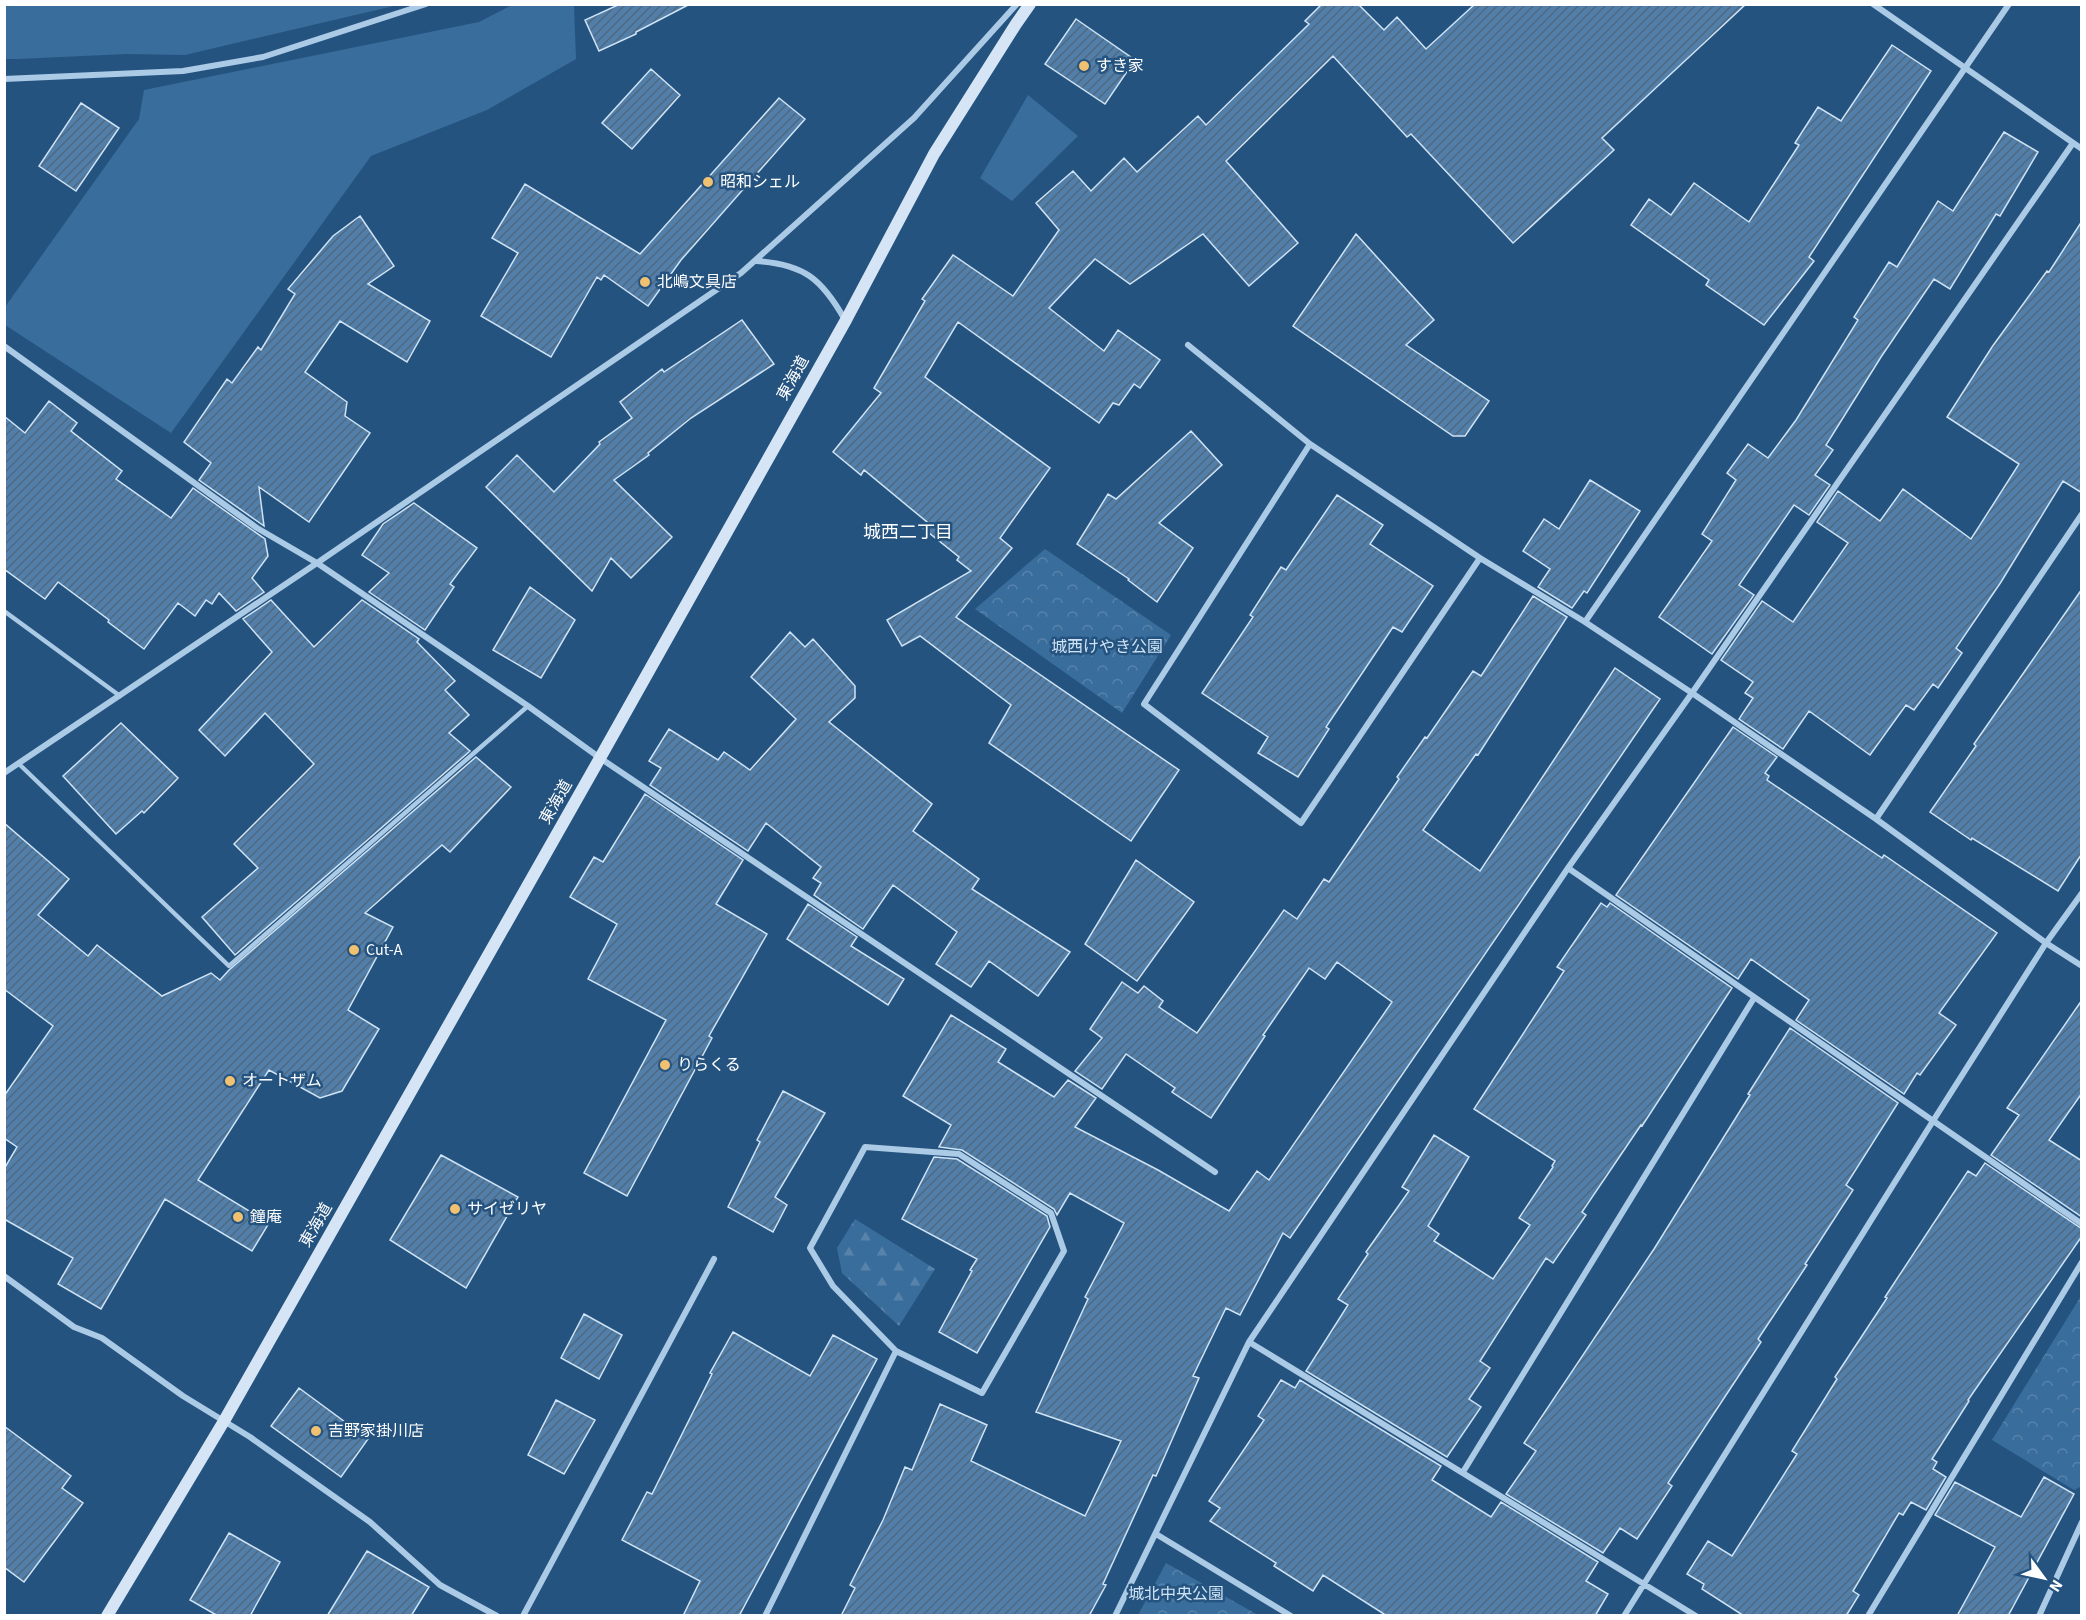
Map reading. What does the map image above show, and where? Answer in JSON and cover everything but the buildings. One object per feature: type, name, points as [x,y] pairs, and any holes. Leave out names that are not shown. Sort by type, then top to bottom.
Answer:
[{"type":"main road","name":"東海道","points":[[107,1616],[224,1421],[600,758],[846,320],[934,154],[1030,4]]},
{"type":"street","points":[[4,79],[183,72],[263,57],[426,4]]},
{"type":"street","points":[[4,773],[317,563],[741,273],[914,118],[1017,4]]},
{"type":"street","points":[[1873,4],[2082,149]]},
{"type":"street","points":[[1585,622],[2009,4]]},
{"type":"street","points":[[1114,1616],[1249,1342],[1568,868],[2073,143]]},
{"type":"street","points":[[756,261],[781,262],[800,270],[821,284],[834,299],[846,320]]},
{"type":"street","points":[[1188,345],[1310,444],[1480,558],[1585,622],[1692,693],[1876,819],[2046,943],[2082,966]]},
{"type":"street","points":[[4,346],[257,528],[317,563],[528,706],[600,758],[1215,1172]]},
{"type":"street","points":[[1310,444],[1144,704],[1301,823],[1480,558]]},
{"type":"street","points":[[1876,819],[2082,514]]},
{"type":"street","points":[[1568,868],[2082,1224]]},
{"type":"street","points":[[1624,1616],[1933,1120],[2046,943],[2082,893]]},
{"type":"street","points":[[1463,1472],[1754,998]]},
{"type":"street","points":[[865,1147],[959,1154],[1051,1213],[1064,1251],[982,1393],[896,1351],[833,1286],[810,1248],[865,1147]]},
{"type":"street","points":[[523,1616],[714,1259]]},
{"type":"street","points":[[1868,1616],[2082,1262]]},
{"type":"street","points":[[4,1276],[74,1327],[102,1338],[183,1396],[224,1421],[370,1522],[440,1585],[497,1616]]},
{"type":"street","points":[[1249,1342],[1696,1616]]},
{"type":"street","points":[[765,1616],[896,1351]]},
{"type":"street","points":[[2039,1616],[2082,1522]]},
{"type":"street","points":[[1156,1534],[1291,1616]]},
{"type":"lane","points":[[4,611],[120,696]]},
{"type":"lane","points":[[18,764],[229,966],[528,706]]},
{"type":"green space","points":[[5,4],[398,5],[185,55],[127,54],[5,59]]},
{"type":"green space","points":[[514,4],[574,5],[576,59],[487,110],[371,156],[171,433],[5,325],[5,307],[139,119],[144,90],[479,22]]},
{"type":"green space","points":[[1028,95],[1078,136],[1012,201],[980,178]]},
{"type":"green space","name":"城西けやき公園","points":[[1045,549],[1171,635],[1122,713],[975,609]]},
{"type":"green space","points":[[855,1219],[935,1269],[899,1326],[842,1273],[837,1248]]},
{"type":"green space","points":[[2081,1296],[2082,1486],[2074,1490],[1992,1440]]},
{"type":"green space","name":"城北中央公園","points":[[1166,1563],[1258,1615],[1138,1615]]},
{"type":"place","name":"すき家","points":[[1084,66]]},
{"type":"place","name":"昭和シェル","points":[[708,182]]},
{"type":"place","name":"北嶋文具店","points":[[645,282]]},
{"type":"place","name":"Cut-A","points":[[354,950]]},
{"type":"place","name":"りらくる","points":[[665,1065]]},
{"type":"place","name":"オートザム","points":[[230,1081]]},
{"type":"place","name":"サイゼリヤ","points":[[455,1209]]},
{"type":"place","name":"鐘庵","points":[[238,1217]]},
{"type":"place","name":"吉野家掛川店","points":[[316,1431]]},
{"type":"district","name":"城西二丁目","points":[[908,532]]}]
